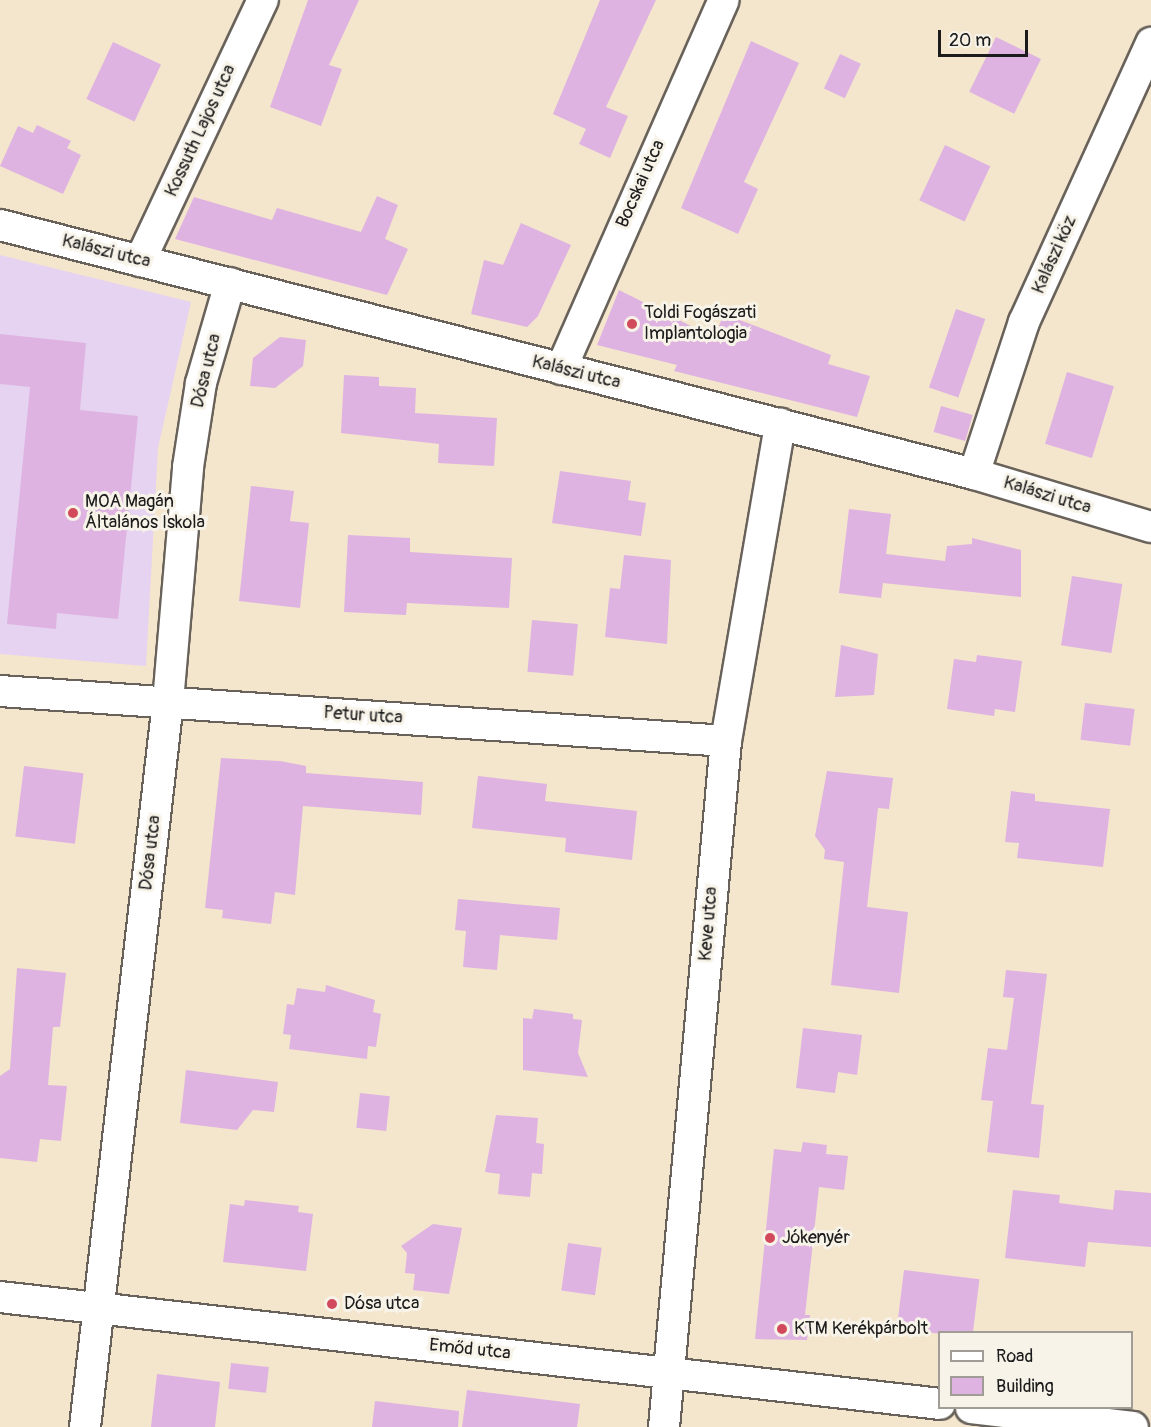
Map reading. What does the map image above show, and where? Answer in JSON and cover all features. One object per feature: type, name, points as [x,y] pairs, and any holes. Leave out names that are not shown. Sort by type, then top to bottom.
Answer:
[{"type":"street","name":"Kossuth Lajos utca","points":[[140,261],[263,0]]},
{"type":"street","name":"Bocskai utca","points":[[561,369],[724,0]]},
{"type":"street","name":"Kalászi köz","points":[[974,474],[1024,322],[1151,43]]},
{"type":"street","name":"Kalászi utca","points":[[0,225],[974,474],[1151,527]]},
{"type":"street","name":"Dósa utca","points":[[85,1427],[168,702],[193,429],[230,283]]},
{"type":"street","name":"Keve utca","points":[[663,1427],[670,1371],[726,741],[780,424]]},
{"type":"street","name":"Petur utca","points":[[0,691],[726,741]]},
{"type":"street","name":"Emőd utca","points":[[0,1297],[670,1371],[938,1404]]},
{"type":"street","points":[[987,1409],[1133,1427]]},
{"type":"shaded area","points":[[0,255],[191,302],[158,448],[146,666],[0,654]]},
{"type":"building","points":[[308,0],[359,0],[329,65],[342,69],[321,126],[270,107]]},
{"type":"building","points":[[600,0],[656,0],[606,107],[628,116],[610,158],[579,144],[586,129],[553,114]]},
{"type":"building","points":[[996,37],[1041,59],[1014,114],[969,92]]},
{"type":"building","points":[[751,41],[799,63],[744,182],[758,189],[738,234],[681,208]]},
{"type":"building","points":[[113,42],[161,64],[134,121],[86,99]]},
{"type":"building","points":[[840,54],[861,64],[845,98],[824,88]]},
{"type":"building","points":[[37,125],[71,141],[67,148],[81,155],[63,194],[0,166],[18,126],[33,133]]},
{"type":"building","points":[[945,145],[990,166],[965,221],[919,200]]},
{"type":"building","points":[[377,196],[398,205],[385,239],[408,249],[387,295],[175,239],[194,197],[272,220],[277,208],[361,232]]},
{"type":"building","points":[[521,223],[571,245],[538,316],[527,327],[471,314],[484,260],[503,265]]},
{"type":"building","points":[[619,290],[691,326],[716,333],[724,314],[831,355],[828,364],[870,376],[857,417],[674,371],[677,365],[597,345]]},
{"type":"building","points":[[956,309],[985,319],[958,398],[929,387]]},
{"type":"building","name":"MOA Magán Általános Iskola","points":[[0,334],[86,343],[80,410],[138,416],[118,619],[57,613],[56,629],[7,624],[30,387],[0,384]]},
{"type":"building","points":[[280,337],[306,340],[303,366],[275,388],[250,386],[253,358]]},
{"type":"building","points":[[1067,372],[1114,386],[1092,458],[1045,444]]},
{"type":"building","points":[[344,375],[379,377],[379,386],[416,388],[415,413],[497,418],[494,466],[438,463],[439,444],[341,433]]},
{"type":"building","points":[[941,406],[973,415],[965,441],[934,432]]},
{"type":"building","points":[[560,471],[631,481],[628,500],[646,503],[641,536],[552,523]]},
{"type":"building","points":[[251,486],[294,491],[290,521],[309,523],[300,608],[239,601]]},
{"type":"building","points":[[849,509],[891,514],[886,554],[945,561],[947,546],[972,544],[972,538],[1021,550],[1021,597],[883,583],[881,598],[839,593]]},
{"type":"building","points":[[348,535],[410,538],[410,552],[512,558],[509,608],[407,603],[406,615],[344,612]]},
{"type":"building","points":[[624,555],[671,560],[667,644],[605,637],[610,588],[620,589]]},
{"type":"building","points":[[1072,576],[1122,584],[1111,653],[1061,645]]},
{"type":"building","points":[[532,620],[578,624],[573,676],[527,672]]},
{"type":"building","points":[[841,645],[878,654],[874,695],[835,697]]},
{"type":"building","points":[[977,655],[1022,661],[1015,712],[995,709],[994,716],[947,709],[954,659],[976,662]]},
{"type":"building","points":[[1085,703],[1135,709],[1130,746],[1080,740]]},
{"type":"building","points":[[221,758],[280,761],[306,766],[306,773],[423,782],[421,815],[303,806],[295,895],[275,892],[271,924],[222,918],[223,910],[205,908]]},
{"type":"building","points":[[24,766],[84,773],[75,844],[15,836]]},
{"type":"building","points":[[827,771],[893,778],[889,809],[878,808],[867,907],[908,912],[899,993],[831,985],[844,862],[824,859],[825,850],[815,836]]},
{"type":"building","points":[[478,776],[547,784],[545,801],[637,811],[632,860],[565,852],[566,838],[472,828]]},
{"type":"building","points":[[1011,791],[1035,794],[1035,801],[1110,809],[1103,867],[1017,858],[1019,843],[1005,842]]},
{"type":"building","points":[[458,899],[560,908],[557,940],[500,935],[497,970],[463,967],[466,931],[455,930]]},
{"type":"building","points":[[17,968],[66,973],[60,1027],[53,1027],[48,1085],[67,1086],[61,1141],[40,1139],[37,1162],[0,1158],[0,1076],[10,1069]]},
{"type":"building","points":[[1006,970],[1047,974],[1031,1104],[1044,1105],[1039,1158],[987,1152],[993,1101],[981,1100],[988,1048],[1007,1050],[1014,998],[1003,997]]},
{"type":"building","points":[[326,985],[375,1000],[373,1012],[381,1014],[376,1047],[368,1046],[367,1059],[289,1049],[291,1035],[283,1034],[287,1004],[294,1005],[297,988],[325,992]]},
{"type":"building","points":[[534,1009],[573,1014],[573,1019],[582,1020],[578,1053],[588,1077],[523,1070],[523,1018],[532,1019]]},
{"type":"building","points":[[803,1028],[862,1035],[857,1075],[838,1072],[835,1093],[796,1088]]},
{"type":"building","points":[[186,1070],[278,1082],[274,1112],[253,1110],[237,1130],[180,1123]]},
{"type":"building","points":[[360,1093],[390,1096],[386,1131],[356,1128]]},
{"type":"building","points":[[496,1115],[538,1118],[536,1143],[544,1144],[542,1174],[532,1173],[530,1197],[498,1194],[500,1174],[485,1172]]},
{"type":"building","points":[[803,1142],[827,1145],[826,1154],[848,1156],[844,1190],[819,1187],[805,1315],[810,1315],[807,1340],[755,1339],[774,1149],[801,1152]]},
{"type":"building","points":[[1013,1190],[1060,1195],[1059,1203],[1113,1210],[1115,1190],[1151,1193],[1151,1247],[1088,1242],[1085,1267],[1005,1258]]},
{"type":"building","points":[[245,1200],[299,1206],[298,1212],[313,1214],[306,1271],[223,1262],[230,1204],[244,1206]]},
{"type":"building","points":[[433,1224],[462,1228],[449,1294],[413,1290],[415,1274],[405,1273],[407,1253],[401,1246]]},
{"type":"building","points":[[568,1243],[602,1248],[595,1295],[561,1291]]},
{"type":"building","points":[[904,1270],[979,1279],[973,1331],[938,1331],[938,1334],[897,1329]]},
{"type":"building","points":[[231,1363],[269,1367],[266,1393],[228,1389]]},
{"type":"building","points":[[157,1374],[220,1382],[215,1427],[151,1427]]},
{"type":"building","points":[[467,1390],[580,1404],[577,1427],[462,1427]]},
{"type":"building","points":[[375,1401],[459,1411],[458,1427],[372,1427]]},
{"type":"place","name":"Toldi Fogászati Implantologia","points":[[632,324]]},
{"type":"place","name":"MOA Magán Általános Iskola","points":[[73,513]]},
{"type":"place","name":"Jókenyér","points":[[770,1238]]},
{"type":"place","name":"Dósa utca","points":[[332,1304]]},
{"type":"place","name":"KTM Kerékpárbolt","points":[[782,1329]]}]
